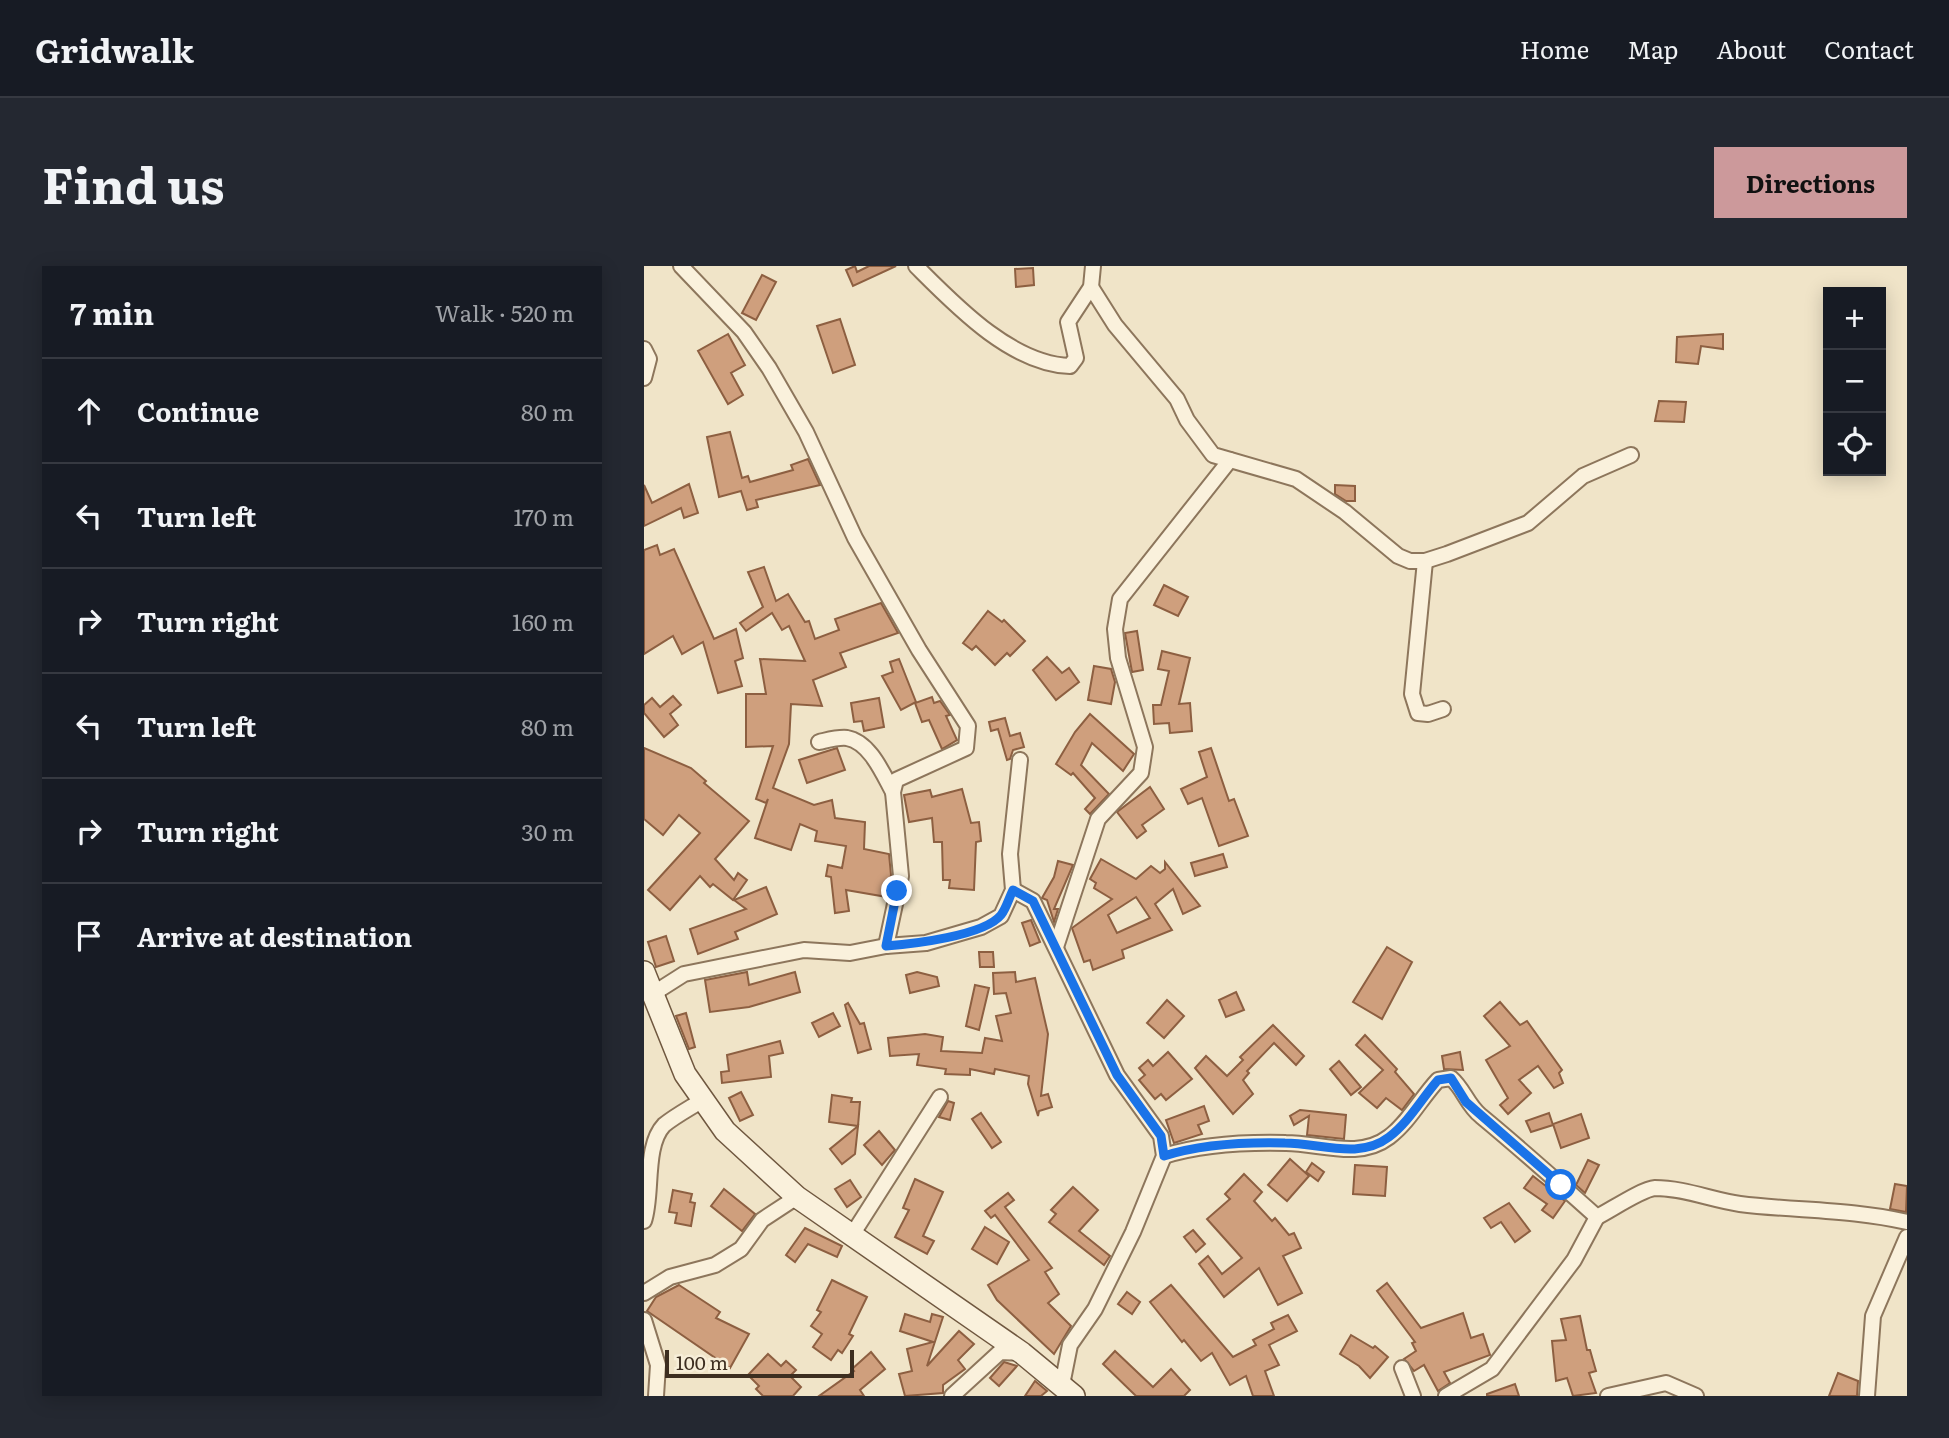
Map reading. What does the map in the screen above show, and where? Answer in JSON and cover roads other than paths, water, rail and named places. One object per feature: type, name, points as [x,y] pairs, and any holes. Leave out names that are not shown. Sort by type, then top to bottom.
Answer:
[{"type":"main road","points":[[644,972],[675,1054],[701,1101],[725,1131],[797,1197],[1022,1353],[1068,1390]]},
{"type":"street","points":[[681,266],[744,332],[769,368],[806,432],[855,538],[919,650],[968,726],[966,748],[896,780],[893,792],[901,876],[886,946]]},
{"type":"street","points":[[916,266],[958,307],[996,337],[1057,366],[1070,366],[1076,358],[1068,322],[1091,287],[1093,266]]},
{"type":"street","points":[[1091,287],[1115,325],[1177,399],[1199,438],[1213,455],[1296,479],[1345,512],[1398,556],[1410,561],[1425,561],[1528,523],[1583,476],[1631,456]]},
{"type":"street","points":[[644,349],[649,359],[644,378]]},
{"type":"street","points":[[1056,947],[1098,819],[1141,773],[1145,747],[1118,658],[1115,629],[1120,599],[1230,460]]},
{"type":"street","points":[[1425,561],[1412,694],[1419,713],[1428,714],[1443,709]]},
{"type":"street","points":[[819,742],[845,738],[855,740],[876,761],[893,792]]},
{"type":"street","points":[[651,995],[684,974],[804,950],[850,953],[886,946],[926,943],[981,927],[1001,916],[1013,890],[1010,854],[1020,760]]},
{"type":"street","points":[[1013,890],[1033,901],[1117,1075],[1161,1136],[1164,1156],[1133,1232],[1095,1309],[1070,1345],[1068,1390]]},
{"type":"street","points":[[1164,1156],[1188,1149],[1248,1144],[1289,1143],[1366,1149],[1389,1138],[1438,1080],[1451,1078],[1466,1102],[1481,1117],[1540,1163],[1597,1217]]},
{"type":"street","points":[[852,1235],[940,1097]]},
{"type":"street","points":[[645,1212],[650,1162],[663,1127],[701,1101]]},
{"type":"street","points":[[1446,1396],[1492,1369],[1574,1260],[1597,1217],[1652,1188],[1763,1207],[1833,1210],[1907,1222]]},
{"type":"street","points":[[644,1293],[670,1277],[724,1259],[741,1249],[762,1220],[797,1197]]},
{"type":"street","points":[[1867,1396],[1873,1316],[1907,1237]]},
{"type":"street","points":[[644,1320],[658,1365],[656,1396]]},
{"type":"street","points":[[952,1396],[1000,1352],[1022,1353]]},
{"type":"street","points":[[1402,1368],[1413,1396]]},
{"type":"street","points":[[1608,1396],[1667,1383],[1696,1396]]}]
